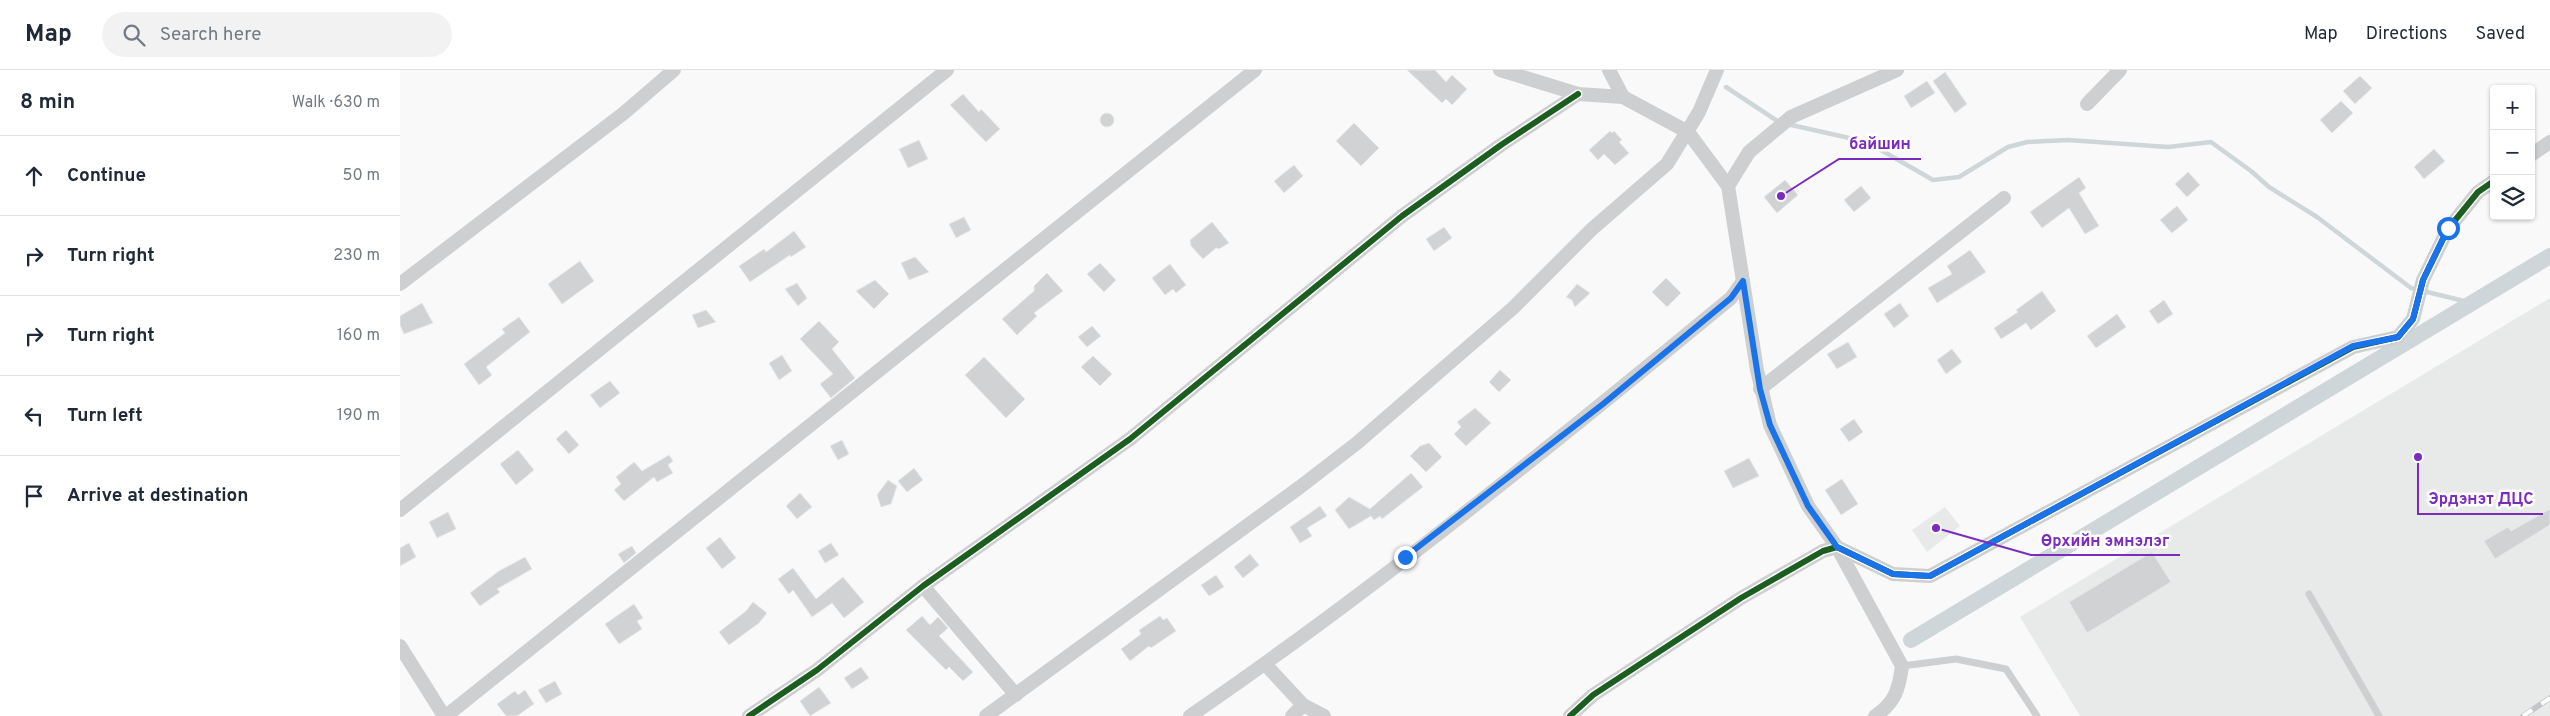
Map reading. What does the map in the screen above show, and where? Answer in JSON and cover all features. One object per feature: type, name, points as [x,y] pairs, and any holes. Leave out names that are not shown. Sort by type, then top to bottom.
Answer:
[{"type":"street","points":[[400,284],[624,113],[674,70]]},
{"type":"street","points":[[400,510],[947,70]]},
{"type":"street","points":[[400,646],[445,716],[1255,70]]},
{"type":"street","points":[[1500,70],[1578,94],[1623,97],[1688,132],[1728,186],[1760,389],[1770,425],[1808,506],[1837,547],[1902,666],[1899,688],[1886,709],[1875,716]]},
{"type":"street","points":[[1609,70],[1623,97]]},
{"type":"street","points":[[986,716],[1016,696],[1292,493],[1357,443],[1513,308],[1592,229],[1666,164],[1688,132],[1717,70]]},
{"type":"street","points":[[1728,186],[1749,152],[1791,117],[1897,70]]},
{"type":"street","points":[[2087,104],[2120,70]]},
{"type":"street","points":[[749,716],[817,670],[923,586],[1130,439],[1402,216],[1501,145],[1578,94]]},
{"type":"street","points":[[2535,152],[2550,142]]},
{"type":"street","points":[[1570,716],[1593,695],[1741,598],[1805,560],[1837,547],[1893,574],[1930,576],[2353,346],[2398,337],[2413,319],[2423,280],[2448,228],[2478,192],[2490,184]]},
{"type":"street","points":[[1760,389],[2004,198]]},
{"type":"street","points":[[1190,716],[1265,664],[1603,404],[1731,298],[1743,281]]},
{"type":"street","points":[[923,586],[1016,696]]},
{"type":"street","points":[[1265,664],[1303,705],[1324,716]]},
{"type":"street","points":[[1292,716],[1303,705]]},
{"type":"lane","points":[[2309,594],[2379,716]]},
{"type":"lane","points":[[1902,666],[1956,659],[2006,669],[2037,716]]},
{"type":"shaded area","points":[[2550,298],[2550,716],[2080,716],[2020,617]]},
{"type":"shaded area","points":[[1945,507],[1960,526],[1927,552],[1912,530]]},
{"type":"building","points":[[1407,70],[1435,70],[1446,82],[1452,75],[1467,89],[1452,105],[1446,99],[1442,103]]},
{"type":"building","points":[[1945,72],[1967,104],[1955,113],[1933,81]]},
{"type":"building","points":[[2360,76],[2372,88],[2355,104],[2343,91]]},
{"type":"building","points":[[1927,81],[1935,93],[1911,108],[1904,96]]},
{"type":"building","points":[[963,94],[979,112],[981,109],[1000,129],[986,142],[950,105]]},
{"type":"building","points":[[2341,101],[2353,113],[2332,133],[2320,120]]},
{"type":"building","points":[[1104,113],[1110,113],[1114,120],[1110,127],[1104,127],[1100,123],[1100,117]]},
{"type":"building","points":[[1354,123],[1379,148],[1361,166],[1336,141]]},
{"type":"building","points":[[1610,131],[1612,133],[1614,131],[1622,140],[1619,142],[1629,153],[1615,165],[1604,154],[1598,160],[1589,150]]},
{"type":"building","points":[[919,140],[928,159],[908,168],[899,149]]},
{"type":"building","points":[[2434,149],[2445,161],[2424,179],[2414,167]]},
{"type":"building","points":[[1294,165],[1303,176],[1284,193],[1274,181]]},
{"type":"building","points":[[2188,172],[2200,185],[2187,197],[2175,184]]},
{"type":"building","points":[[2079,177],[2086,188],[2079,193],[2099,226],[2085,234],[2069,208],[2042,228],[2030,212]]},
{"type":"building","points":[[1785,180],[1798,195],[1777,213],[1764,197]]},
{"type":"building","points":[[1861,186],[1871,198],[1854,212],[1844,200]]},
{"type":"building","points":[[2177,206],[2188,220],[2172,233],[2160,220]]},
{"type":"building","points":[[964,217],[971,230],[956,238],[949,224]]},
{"type":"building","points":[[1212,222],[1229,243],[1219,249],[1216,248],[1203,259],[1191,246],[1190,240]]},
{"type":"building","points":[[1444,227],[1452,238],[1434,251],[1426,239]]},
{"type":"building","points":[[794,231],[806,247],[791,257],[790,255],[750,282],[739,266],[764,249],[766,252]]},
{"type":"building","points":[[1970,250],[1986,272],[1937,303],[1928,288],[1952,274],[1947,266]]},
{"type":"building","points":[[915,257],[929,272],[909,280],[901,263]]},
{"type":"building","points":[[580,261],[594,281],[562,304],[548,284]]},
{"type":"building","points":[[1100,263],[1116,280],[1104,292],[1087,274]]},
{"type":"building","points":[[1170,264],[1186,285],[1176,293],[1173,289],[1165,295],[1152,278]]},
{"type":"building","points":[[1047,273],[1063,291],[1034,313],[1037,316],[1017,335],[1002,319],[1034,291],[1034,286]]},
{"type":"building","points":[[1666,278],[1681,293],[1667,307],[1652,292]]},
{"type":"building","points":[[875,280],[889,294],[874,309],[856,291]]},
{"type":"building","points":[[797,283],[807,298],[798,306],[785,289]]},
{"type":"building","points":[[1577,284],[1590,293],[1575,307],[1572,300],[1566,297]]},
{"type":"building","points":[[2042,291],[2056,311],[2031,330],[2026,323],[2001,339],[1994,328],[2018,312],[2016,310]]},
{"type":"building","points":[[2164,300],[2173,314],[2158,324],[2149,311]]},
{"type":"building","points":[[422,303],[433,323],[404,334],[400,325],[400,316]]},
{"type":"building","points":[[1900,303],[1909,316],[1894,328],[1884,314]]},
{"type":"building","points":[[706,310],[716,322],[698,328],[692,315]]},
{"type":"building","points":[[2117,314],[2126,327],[2096,348],[2087,336]]},
{"type":"building","points":[[519,317],[530,332],[486,367],[492,375],[479,385],[464,364],[505,333],[502,329]]},
{"type":"building","points":[[819,321],[839,342],[832,349],[855,378],[831,398],[820,384],[833,374],[800,339]]},
{"type":"building","points":[[1092,326],[1101,336],[1087,347],[1078,337]]},
{"type":"building","points":[[1848,342],[1857,357],[1837,369],[1827,354]]},
{"type":"building","points":[[1952,349],[1962,362],[1946,374],[1937,360]]},
{"type":"building","points":[[782,355],[792,371],[779,380],[769,363]]},
{"type":"building","points":[[1093,356],[1112,374],[1100,386],[1081,367]]},
{"type":"building","points":[[984,357],[1025,399],[1006,418],[965,375]]},
{"type":"building","points":[[1500,370],[1511,380],[1499,392],[1489,382]]},
{"type":"building","points":[[610,381],[620,393],[600,408],[590,395]]},
{"type":"building","points":[[1475,408],[1491,423],[1466,446],[1454,434],[1461,427],[1457,422]]},
{"type":"building","points":[[1854,419],[1863,432],[1849,442],[1840,429]]},
{"type":"building","points":[[566,430],[579,445],[569,454],[556,439]]},
{"type":"building","points":[[842,440],[849,454],[838,460],[830,446]]},
{"type":"building","points":[[1429,443],[1442,457],[1426,472],[1410,456],[1420,446]]},
{"type":"building","points":[[518,450],[534,470],[516,485],[500,464]]},
{"type":"building","points":[[669,455],[673,461],[668,465],[673,473],[657,482],[654,477],[624,501],[614,490],[621,484],[616,477],[634,462],[642,471]]},
{"type":"building","points":[[1749,458],[1759,476],[1733,488],[1724,471]]},
{"type":"building","points":[[914,468],[923,480],[907,492],[898,481]]},
{"type":"building","points":[[1411,473],[1423,487],[1382,519],[1380,516],[1374,520],[1371,516],[1349,529],[1335,510],[1349,497],[1370,509]]},
{"type":"building","points":[[1842,479],[1858,504],[1841,515],[1825,490]]},
{"type":"building","points":[[888,480],[897,486],[891,504],[881,507],[877,495]]},
{"type":"building","points":[[800,493],[812,507],[797,519],[786,506]]},
{"type":"building","points":[[1320,506],[1327,516],[1307,528],[1312,536],[1300,543],[1290,527]]},
{"type":"building","points":[[2550,509],[2550,525],[2495,559],[2484,541],[2508,527],[2511,531]]},
{"type":"building","points":[[448,512],[456,529],[437,538],[429,522]]},
{"type":"building","points":[[720,537],[736,558],[722,569],[706,548]]},
{"type":"building","points":[[409,543],[416,557],[400,566],[400,548]]},
{"type":"building","points":[[831,543],[839,555],[825,563],[818,551]]},
{"type":"building","points":[[632,546],[636,553],[624,563],[618,554]]},
{"type":"building","points":[[2152,552],[2171,582],[2087,633],[2069,602]]},
{"type":"building","points":[[1250,554],[1259,565],[1243,578],[1234,567]]},
{"type":"building","points":[[525,557],[532,569],[497,589],[500,592],[480,606],[470,593],[499,571]]},
{"type":"building","points":[[793,568],[816,599],[843,577],[864,602],[844,618],[832,603],[812,617],[793,590],[789,594],[778,579]]},
{"type":"building","points":[[1216,575],[1224,587],[1209,596],[1201,585]]},
{"type":"building","points":[[753,602],[767,613],[759,623],[729,645],[719,632],[746,611]]},
{"type":"building","points":[[634,604],[643,618],[637,621],[642,629],[619,644],[605,624]]},
{"type":"building","points":[[922,616],[930,625],[938,617],[948,628],[939,636],[973,672],[963,681],[949,667],[946,670],[906,630]]},
{"type":"building","points":[[1160,616],[1163,620],[1167,618],[1176,631],[1151,648],[1149,646],[1130,661],[1121,649],[1141,634],[1139,630]]},
{"type":"building","points":[[861,667],[869,678],[852,689],[844,678]]},
{"type":"building","points":[[555,681],[562,694],[546,703],[538,690]]},
{"type":"building","points":[[819,687],[831,703],[810,716],[800,701]]},
{"type":"building","points":[[525,690],[534,704],[517,716],[506,716],[497,704],[515,691],[518,695]]},
{"type":"waterway","points":[[1726,87],[1779,122]]},
{"type":"waterway","points":[[1787,124],[1867,142],[1933,180],[1959,177],[2008,147],[2027,142],[2068,140],[2168,147],[2211,142],[2251,171],[2269,187],[2317,217],[2411,288],[2472,303]]},
{"type":"waterway","points":[[1911,640],[2550,256]]},
{"type":"railway","points":[[2523,716],[2550,698]]},
{"type":"cycle path","points":[[749,716],[817,670],[923,586],[1130,439],[1402,216],[1501,145],[1578,94]]},
{"type":"cycle path","points":[[1570,716],[1593,695],[1741,598],[1823,551],[1837,547],[1893,574],[1930,576],[2353,347],[2398,337],[2413,319],[2423,280],[2448,229],[2478,192],[2490,184]]},
{"type":"place","name":"байшин","points":[[1781,196]]},
{"type":"place","name":"Эрдэнэт ДЦС","points":[[2418,457]]},
{"type":"place","name":"Өрхийн эмнэлэг","points":[[1936,528]]},
{"type":"route","points":[[1405,557],[1603,404],[1731,298],[1743,281],[1756,370],[1770,425],[1808,506],[1837,547],[1893,574],[1930,576],[2353,346],[2398,337],[2413,319],[2423,280],[2448,228]]}]
